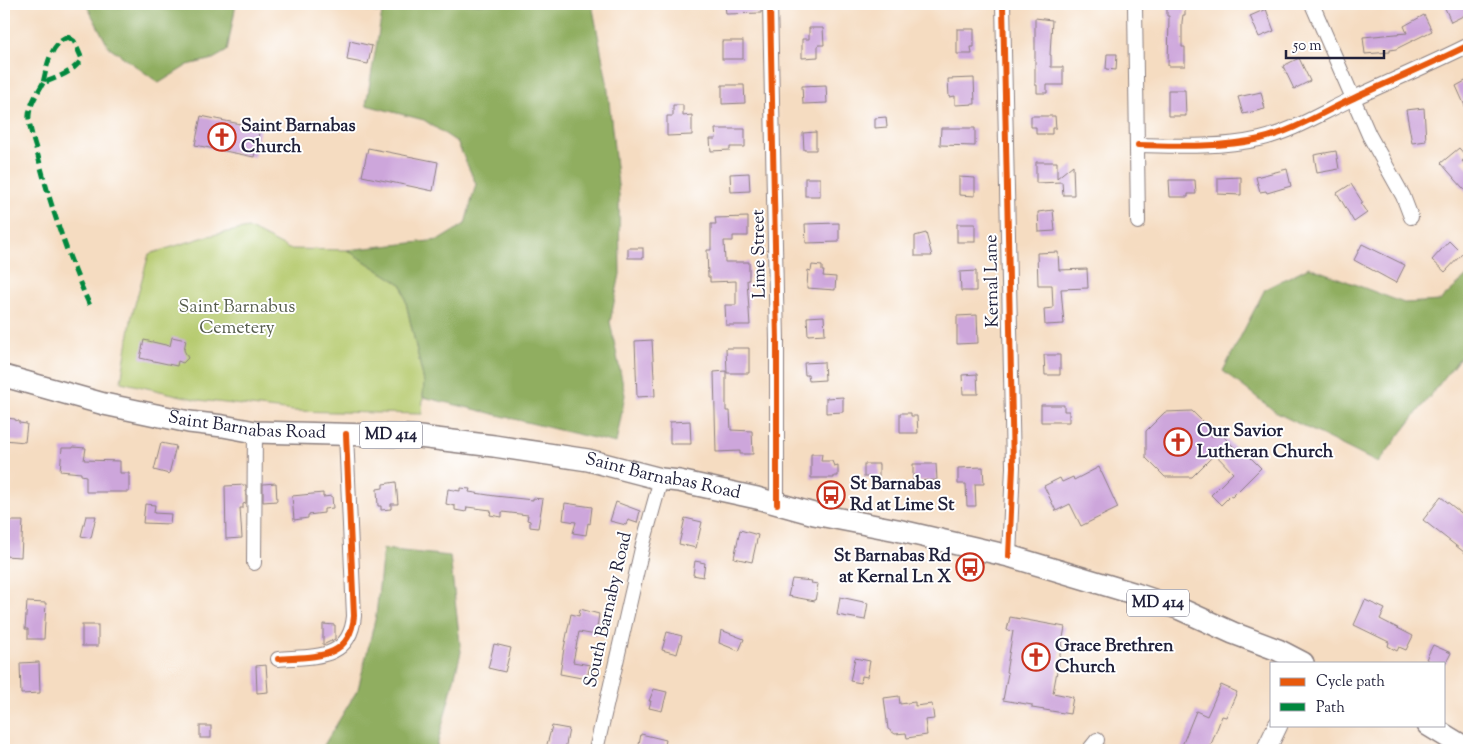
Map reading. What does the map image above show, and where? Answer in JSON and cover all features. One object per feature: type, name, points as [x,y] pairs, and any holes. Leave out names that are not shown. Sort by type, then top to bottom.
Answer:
[{"type":"main road","name":"Saint Barnabas Road","points":[[4,376],[104,404],[189,422],[255,432],[411,436],[588,460],[814,514],[897,530],[1009,556],[1180,609],[1233,633],[1278,650],[1301,662]]},
{"type":"main road","points":[[1430,726],[1469,750]]},
{"type":"street","name":"Lime Street","points":[[770,4],[777,341],[777,504]]},
{"type":"street","name":"Kernal Lane","points":[[1003,4],[1013,467],[1009,556]]},
{"type":"street","points":[[1134,4],[1138,222]]},
{"type":"street","points":[[1312,4],[1369,135],[1403,196],[1411,217]]},
{"type":"street","points":[[1138,145],[1212,145],[1260,139],[1302,124],[1469,45]]},
{"type":"street","points":[[254,563],[255,432]]},
{"type":"street","points":[[278,659],[329,653],[344,644],[351,634],[354,616],[346,434]]},
{"type":"street","name":"South Barnaby Road","points":[[596,750],[643,544],[661,478]]},
{"type":"street","points":[[1266,750],[1278,726]]},
{"type":"green space","points":[[86,4],[236,4],[227,51],[213,59],[188,65],[159,83],[108,46]]},
{"type":"green space","points":[[327,4],[592,4],[607,82],[619,195],[620,274],[610,322],[625,395],[616,443],[423,397],[424,382],[402,285],[347,250],[439,240],[465,224],[476,184],[457,142],[424,120],[366,105],[382,13]]},
{"type":"green space","name":"Saint Barnabus Cemetery","points":[[248,228],[289,249],[347,250],[402,285],[424,382],[422,414],[294,411],[199,400],[121,382],[132,315],[149,254],[208,236]]},
{"type":"green space","points":[[1309,267],[1404,303],[1440,301],[1469,274],[1469,346],[1378,463],[1277,413],[1223,371],[1265,289]]},
{"type":"green space","points":[[383,549],[450,556],[461,652],[436,750],[321,750],[358,689],[376,616]]},
{"type":"building","points":[[725,4],[761,4],[761,13],[726,14]]},
{"type":"building","points":[[1167,4],[1185,4],[1185,15],[1183,15],[1182,22],[1182,47],[1185,47],[1185,66],[1168,66],[1169,16],[1167,16]]},
{"type":"building","points":[[1455,4],[1469,4],[1469,13],[1451,22],[1445,8]]},
{"type":"building","points":[[1266,9],[1274,31],[1259,37],[1250,16]]},
{"type":"building","points":[[1424,15],[1432,31],[1396,49],[1390,50],[1390,52],[1365,54],[1363,37],[1407,33],[1404,26]]},
{"type":"building","points":[[1035,18],[1052,20],[1051,67],[1063,67],[1063,85],[1047,85],[1047,93],[1037,93],[1037,85],[1035,85]]},
{"type":"building","points":[[809,28],[823,28],[824,45],[818,45],[818,57],[802,58],[802,39],[809,39]]},
{"type":"building","points":[[957,29],[974,29],[974,47],[971,47],[972,54],[957,54]]},
{"type":"building","points":[[350,41],[372,46],[368,64],[347,60]]},
{"type":"building","points":[[722,41],[743,41],[743,59],[722,59]]},
{"type":"building","points":[[1107,54],[1117,54],[1116,70],[1106,69]]},
{"type":"building","points":[[1299,58],[1310,81],[1294,89],[1283,66]]},
{"type":"building","points":[[974,78],[975,104],[955,105],[955,96],[949,97],[948,79]]},
{"type":"building","points":[[1469,79],[1469,115],[1456,86]]},
{"type":"building","points":[[722,85],[744,85],[745,103],[722,104]]},
{"type":"building","points":[[826,85],[827,103],[803,104],[802,86]]},
{"type":"building","points":[[1168,90],[1185,90],[1186,116],[1168,116]]},
{"type":"building","points":[[1261,92],[1265,109],[1243,114],[1238,97]]},
{"type":"building","points":[[673,105],[683,105],[683,116],[692,115],[692,135],[667,136],[667,116],[673,116]]},
{"type":"building","points":[[1424,108],[1426,141],[1412,143],[1406,110]]},
{"type":"building","points":[[201,116],[260,128],[254,157],[195,145]]},
{"type":"building","points":[[1031,116],[1055,116],[1056,128],[1052,128],[1052,134],[1036,134],[1036,127],[1031,127]]},
{"type":"building","points":[[886,117],[887,127],[875,128],[875,118]]},
{"type":"building","points":[[941,128],[975,128],[975,146],[940,145]]},
{"type":"building","points":[[715,129],[745,129],[745,147],[730,147],[730,150],[711,151],[710,139],[716,139]]},
{"type":"building","points":[[816,132],[816,150],[804,150],[803,133]]},
{"type":"building","points":[[368,148],[438,162],[433,191],[362,176]]},
{"type":"building","points":[[1459,148],[1467,157],[1462,161],[1469,169],[1469,195],[1441,163]]},
{"type":"building","points":[[1336,151],[1339,169],[1317,173],[1314,155]]},
{"type":"building","points":[[1036,162],[1057,162],[1057,178],[1073,165],[1074,195],[1063,195],[1062,182],[1036,183]]},
{"type":"building","points":[[1287,169],[1291,186],[1267,193],[1266,191],[1260,192],[1256,177]]},
{"type":"building","points":[[749,173],[750,191],[731,192],[730,174]]},
{"type":"building","points":[[959,177],[975,178],[975,196],[959,195]]},
{"type":"building","points":[[1241,177],[1241,195],[1218,194],[1218,178]]},
{"type":"building","points":[[805,178],[820,178],[820,196],[805,196]]},
{"type":"building","points":[[1169,180],[1195,180],[1196,194],[1188,194],[1188,197],[1170,197]]},
{"type":"building","points":[[1351,184],[1367,213],[1354,222],[1337,193]]},
{"type":"building","points":[[1053,210],[1055,231],[1039,232],[1038,212]]},
{"type":"building","points":[[748,217],[748,236],[733,236],[733,241],[724,241],[725,262],[749,262],[749,280],[747,280],[750,325],[726,325],[725,305],[736,305],[736,281],[710,282],[710,277],[708,277],[707,250],[711,250],[711,224],[716,224],[715,218]]},
{"type":"building","points":[[839,223],[839,242],[806,243],[805,224]]},
{"type":"building","points":[[957,224],[975,224],[975,242],[957,242]]},
{"type":"building","points":[[926,233],[932,256],[915,256],[915,236]]},
{"type":"building","points":[[1449,241],[1462,254],[1445,272],[1432,260]]},
{"type":"building","points":[[1362,244],[1405,265],[1396,283],[1354,260]]},
{"type":"building","points":[[628,248],[643,248],[643,258],[628,258]]},
{"type":"building","points":[[1058,252],[1059,270],[1087,269],[1088,288],[1061,289],[1064,324],[1045,325],[1044,309],[1053,308],[1052,285],[1038,285],[1037,253]]},
{"type":"building","points":[[812,265],[822,266],[823,276],[836,277],[835,290],[807,288],[808,270],[811,271]]},
{"type":"building","points":[[976,271],[976,291],[961,291],[960,272]]},
{"type":"building","points":[[977,315],[978,343],[957,344],[957,316]]},
{"type":"building","points":[[824,316],[825,334],[808,335],[807,317]]},
{"type":"building","points":[[172,337],[186,340],[184,350],[188,358],[183,363],[178,361],[177,366],[140,358],[144,340],[170,346]]},
{"type":"building","points":[[652,340],[655,396],[637,397],[635,341]]},
{"type":"building","points":[[726,348],[749,348],[749,373],[727,373]]},
{"type":"building","points":[[1044,355],[1060,355],[1060,375],[1045,375]]},
{"type":"building","points":[[824,362],[825,380],[809,381],[808,375],[805,375],[804,363]]},
{"type":"building","points":[[726,371],[726,411],[730,411],[731,430],[752,431],[753,454],[740,454],[740,451],[716,452],[714,372]]},
{"type":"building","points":[[977,374],[978,394],[963,394],[962,375]]},
{"type":"building","points":[[843,397],[843,412],[826,413],[826,398]]},
{"type":"building","points":[[1041,405],[1064,405],[1064,411],[1069,411],[1069,422],[1041,422]]},
{"type":"building","points":[[1192,411],[1211,430],[1211,436],[1223,436],[1239,452],[1242,449],[1261,468],[1232,497],[1230,496],[1221,505],[1211,495],[1233,473],[1215,454],[1192,477],[1165,477],[1146,458],[1146,431],[1165,412]]},
{"type":"building","points":[[900,413],[911,413],[911,416],[917,416],[918,433],[900,433]]},
{"type":"building","points":[[5,418],[15,419],[19,423],[27,424],[25,442],[4,440]]},
{"type":"building","points":[[690,421],[691,444],[670,444],[670,422]]},
{"type":"building","points":[[161,443],[176,446],[169,474],[154,470]]},
{"type":"building","points":[[62,448],[86,448],[84,460],[120,461],[120,473],[129,473],[129,492],[86,492],[86,476],[81,475],[81,473],[60,471]]},
{"type":"building","points":[[811,454],[822,454],[821,461],[832,461],[834,466],[838,465],[838,476],[834,476],[834,478],[811,478]]},
{"type":"building","points":[[864,464],[879,464],[879,477],[864,477]]},
{"type":"building","points":[[913,464],[936,464],[937,480],[913,481]]},
{"type":"building","points":[[983,467],[984,484],[975,484],[976,506],[967,506],[966,484],[958,484],[958,468]]},
{"type":"building","points":[[1099,467],[1118,508],[1081,526],[1070,504],[1056,511],[1044,486],[1060,478],[1062,482],[1073,477],[1074,480]]},
{"type":"building","points":[[396,482],[398,504],[391,504],[391,509],[381,510],[381,506],[378,506],[377,489],[383,488],[383,484]]},
{"type":"building","points":[[276,483],[277,501],[263,502],[263,484]]},
{"type":"building","points":[[246,485],[246,503],[243,504],[243,508],[240,508],[242,538],[226,539],[225,486]]},
{"type":"building","points":[[460,488],[470,489],[469,492],[495,496],[533,500],[533,498],[543,499],[538,528],[530,527],[530,521],[527,520],[528,515],[502,512],[502,517],[490,515],[491,510],[467,507],[466,512],[455,510],[455,506],[446,504],[448,489],[460,491]]},
{"type":"building","points":[[323,493],[323,497],[332,496],[333,508],[324,509],[324,513],[308,515],[308,518],[294,520],[292,496]]},
{"type":"building","points":[[1441,497],[1469,519],[1469,556],[1423,520]]},
{"type":"building","points":[[616,502],[640,511],[637,523],[628,520],[626,525],[610,521]]},
{"type":"building","points":[[565,503],[592,507],[590,524],[588,523],[586,535],[573,533],[576,522],[563,520]]},
{"type":"building","points":[[145,504],[155,505],[154,513],[171,514],[170,524],[143,523]]},
{"type":"building","points":[[86,516],[96,516],[91,538],[81,536]]},
{"type":"building","points":[[685,518],[702,522],[696,548],[679,544]]},
{"type":"building","points":[[4,521],[23,521],[21,557],[4,556]]},
{"type":"building","points":[[740,530],[758,535],[752,562],[734,558]]},
{"type":"building","points":[[695,561],[705,563],[703,577],[693,575]]},
{"type":"building","points":[[792,579],[812,581],[811,583],[818,584],[815,601],[788,596]]},
{"type":"building","points":[[840,597],[868,603],[865,620],[837,615]]},
{"type":"building","points":[[1365,600],[1385,609],[1380,619],[1413,636],[1406,650],[1399,647],[1397,651],[1388,646],[1389,642],[1354,625]]},
{"type":"building","points":[[27,602],[46,603],[44,639],[28,639],[28,629],[25,629]]},
{"type":"building","points":[[580,609],[599,614],[596,635],[579,632],[573,662],[590,665],[587,679],[560,674],[571,614],[579,616]]},
{"type":"building","points":[[1010,617],[1065,627],[1053,693],[1073,697],[1070,714],[1032,708],[1032,705],[1003,700],[1013,631],[1007,630]]},
{"type":"building","points":[[323,624],[335,625],[335,639],[323,645]]},
{"type":"building","points":[[82,625],[98,625],[98,646],[82,646]]},
{"type":"building","points":[[721,630],[744,639],[739,651],[719,643]]},
{"type":"building","points":[[667,632],[682,636],[677,654],[662,650]]},
{"type":"building","points":[[494,644],[511,648],[505,672],[488,668]]},
{"type":"building","points":[[1433,645],[1451,653],[1446,663],[1430,662],[1426,659]]},
{"type":"building","points":[[855,658],[870,661],[867,677],[862,676],[861,683],[850,681]]},
{"type":"building","points":[[39,662],[40,693],[21,694],[20,663]]},
{"type":"building","points":[[266,665],[268,692],[257,693],[256,666]]},
{"type":"building","points":[[1221,685],[1237,692],[1226,717],[1222,716],[1209,750],[1187,750],[1181,748],[1196,711],[1207,716]]},
{"type":"building","points":[[654,689],[667,692],[662,711],[649,708],[651,701],[649,701]]},
{"type":"building","points":[[899,696],[900,704],[915,702],[915,706],[932,704],[934,719],[925,720],[927,735],[907,738],[906,733],[895,734],[888,729],[884,698]]},
{"type":"building","points":[[200,726],[211,726],[211,738],[200,738]]},
{"type":"building","points":[[552,726],[569,729],[565,750],[546,748]]},
{"type":"building","points":[[641,734],[666,740],[664,750],[638,750]]},
{"type":"marked path","points":[[68,37],[74,41],[82,59],[69,71],[43,83],[53,50],[62,40],[68,37]]},
{"type":"marked path","points":[[43,83],[34,98],[30,111],[30,128],[60,231],[91,308]]},
{"type":"cycle path","points":[[770,4],[777,341],[777,504]]},
{"type":"cycle path","points":[[1003,4],[1013,467],[1009,556]]},
{"type":"cycle path","points":[[1138,145],[1230,144],[1273,136],[1469,45]]},
{"type":"cycle path","points":[[278,659],[316,656],[328,653],[337,649],[351,631],[354,616],[346,434]]},
{"type":"place","name":"Saint Barnabas Church","points":[[222,137]]},
{"type":"place","name":"Our Savior Lutheran Church","points":[[1178,442]]},
{"type":"place","name":"St Barnabas Rd at Lime St","points":[[831,495]]},
{"type":"place","name":"St Barnabas Rd at Kernal Ln X","points":[[970,567]]},
{"type":"place","name":"Grace Brethren Church","points":[[1036,657]]}]
